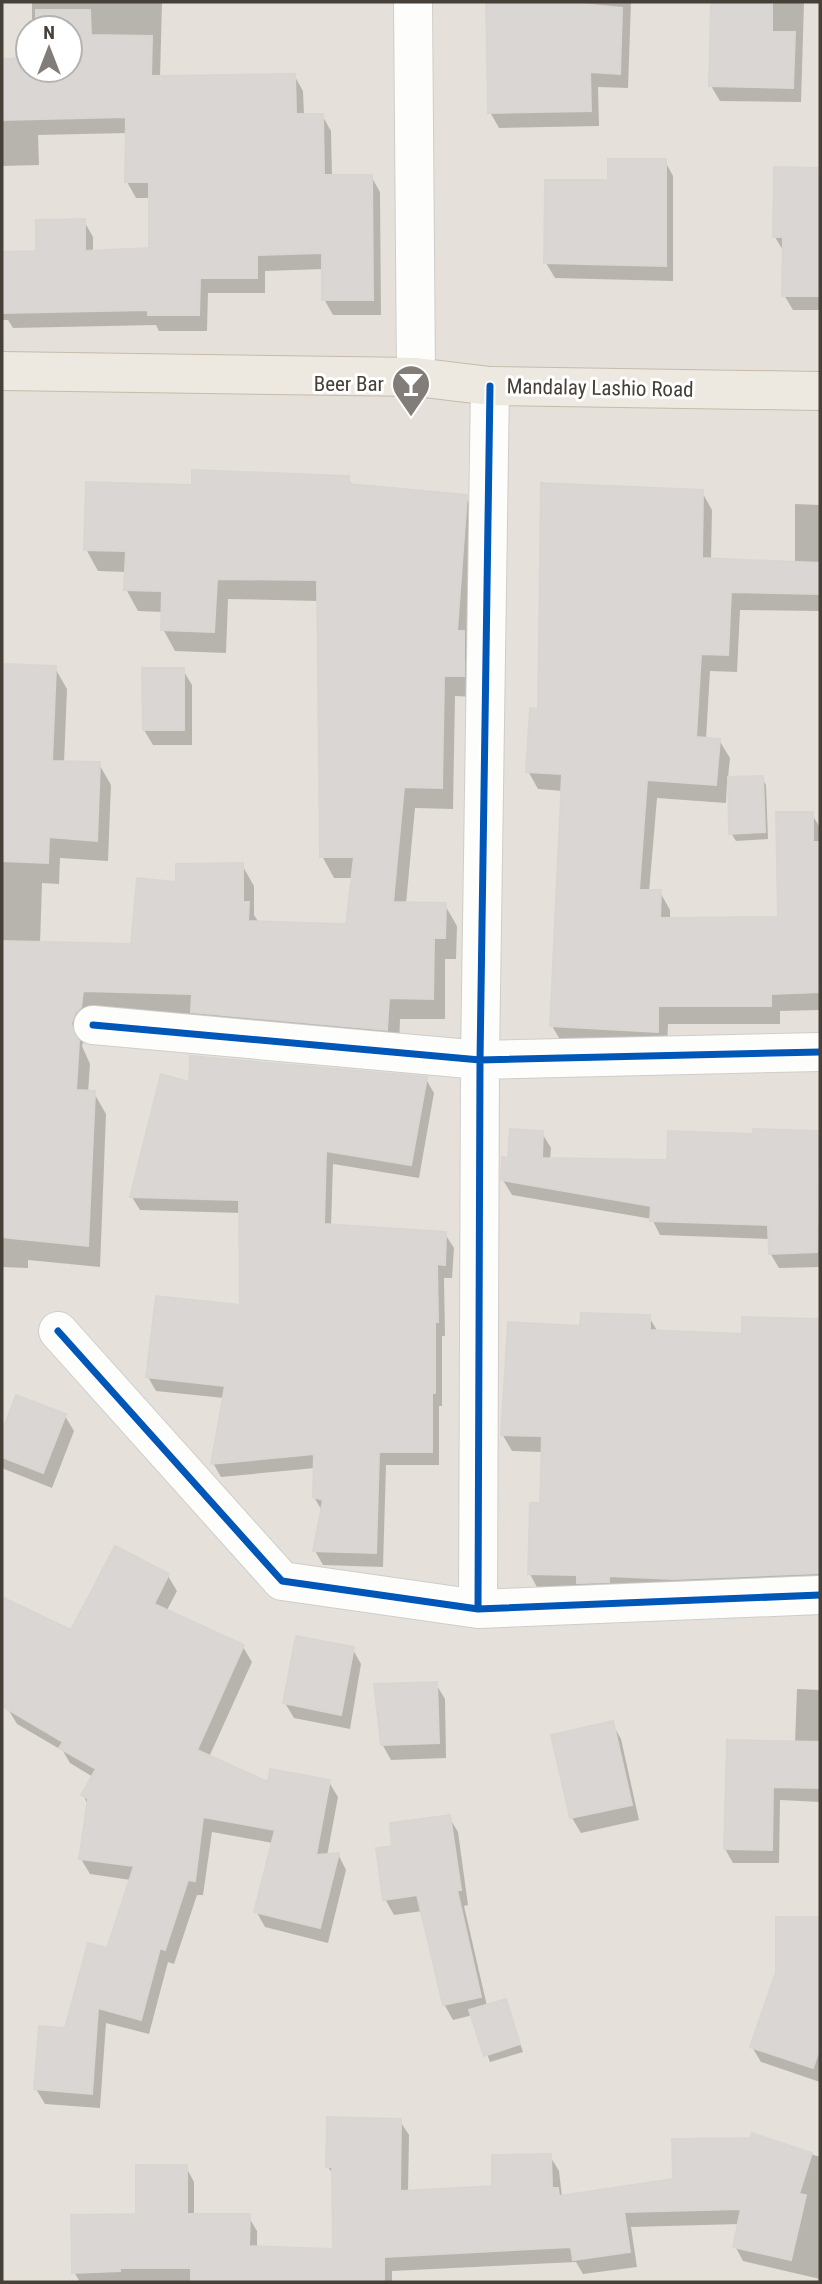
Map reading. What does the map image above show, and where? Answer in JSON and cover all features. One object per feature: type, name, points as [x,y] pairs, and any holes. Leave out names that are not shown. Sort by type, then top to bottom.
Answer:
[{"type":"highway","name":"Mandalay Lashio Road","points":[[2,370],[416,377],[490,386],[820,390]]},
{"type":"street","points":[[413,2],[416,377]]},
{"type":"street","points":[[478,1609],[480,1060],[490,386]]},
{"type":"street","points":[[93,1025],[480,1060],[820,1052]]},
{"type":"street","points":[[58,1331],[282,1581],[478,1609],[820,1595]]},
{"type":"shaded area","points":[[2,2],[820,2],[820,2282],[2,2282]]},
{"type":"building","points":[[486,2],[561,2],[622,8],[620,74],[590,72],[591,111],[488,113]]},
{"type":"building","points":[[711,2],[772,2],[772,32],[795,32],[793,88],[709,86]]},
{"type":"building","points":[[36,10],[90,10],[91,35],[152,36],[151,76],[295,74],[296,114],[323,114],[324,175],[372,175],[373,300],[322,300],[322,253],[257,255],[257,278],[200,278],[199,315],[148,315],[148,310],[2,313],[2,252],[36,251],[36,220],[85,219],[85,251],[149,248],[149,182],[125,182],[126,117],[2,120],[2,59],[14,59],[14,84],[84,84],[84,14],[36,14]]},
{"type":"building","points":[[608,159],[666,159],[666,266],[544,263],[545,180],[608,180]]},
{"type":"building","points":[[774,167],[820,168],[820,296],[782,296],[783,237],[773,237]]},
{"type":"building","points":[[192,470],[349,476],[349,484],[467,495],[457,631],[464,631],[464,676],[444,676],[442,788],[404,787],[393,902],[446,903],[445,938],[434,938],[433,999],[389,998],[387,1030],[191,1012],[192,994],[83,991],[81,1007],[75,1013],[71,1024],[79,1041],[76,1090],[95,1091],[88,1246],[2,1237],[2,941],[131,944],[137,878],[176,882],[176,864],[243,863],[243,902],[249,902],[248,921],[346,924],[354,857],[320,857],[317,580],[217,579],[214,632],[161,630],[162,591],[124,590],[126,551],[84,550],[86,482],[192,485]]},
{"type":"building","points":[[541,483],[703,490],[702,558],[820,563],[820,594],[731,592],[728,655],[701,654],[696,737],[720,739],[716,785],[647,780],[639,890],[661,890],[660,918],[778,917],[776,812],[813,812],[813,842],[820,842],[820,992],[771,994],[771,1006],[658,1006],[658,1032],[550,1026],[562,774],[526,772],[530,708],[538,709]]},
{"type":"building","points":[[2,664],[56,666],[52,761],[100,762],[97,841],[49,837],[48,863],[2,861]]},
{"type":"building","points":[[142,668],[184,668],[184,730],[143,730]]},
{"type":"building","points":[[763,776],[765,832],[729,834],[728,777]]},
{"type":"building","points":[[190,1056],[427,1077],[411,1165],[326,1151],[324,1224],[446,1232],[445,1265],[437,1264],[438,1322],[435,1322],[432,1452],[379,1452],[376,1553],[313,1551],[323,1500],[313,1497],[314,1454],[211,1464],[225,1386],[146,1377],[156,1296],[240,1305],[239,1200],[130,1197],[161,1074],[189,1082]]},
{"type":"building","points":[[510,1129],[543,1131],[542,1158],[667,1160],[668,1131],[753,1134],[753,1129],[820,1131],[817,1252],[769,1254],[768,1225],[650,1221],[651,1206],[501,1180],[502,1157],[508,1158]]},
{"type":"building","points":[[581,1313],[650,1315],[650,1330],[742,1334],[742,1317],[820,1319],[820,1573],[673,1579],[609,1576],[609,1582],[577,1583],[577,1575],[528,1574],[530,1503],[540,1503],[542,1436],[501,1435],[508,1322],[580,1326]]},
{"type":"building","points":[[16,1395],[66,1414],[43,1473],[2,1457],[2,1432]]},
{"type":"building","points":[[115,1546],[169,1574],[154,1604],[244,1645],[197,1750],[268,1782],[270,1769],[330,1780],[316,1855],[339,1853],[320,1928],[254,1912],[275,1830],[203,1817],[195,1881],[188,1880],[165,1950],[160,1948],[141,2020],[98,2008],[92,2094],[34,2089],[39,2026],[65,2028],[88,1943],[107,1948],[134,1866],[79,1859],[88,1799],[81,1795],[96,1769],[59,1748],[63,1742],[2,1706],[2,1597],[71,1630]]},
{"type":"building","points":[[296,1636],[354,1647],[341,1715],[283,1703]]},
{"type":"building","points":[[437,1682],[439,1743],[381,1745],[374,1684]]},
{"type":"building","points":[[613,1721],[632,1805],[570,1818],[551,1735]]},
{"type":"building","points":[[727,1740],[820,1742],[820,1788],[773,1787],[772,1850],[724,1849]]},
{"type":"building","points":[[450,1815],[461,1890],[457,1890],[481,1997],[443,2005],[417,1895],[383,1900],[376,1848],[392,1846],[390,1823]]},
{"type":"building","points":[[776,1917],[820,1917],[820,2047],[813,2068],[750,2047],[776,1972]]},
{"type":"building","points":[[506,1999],[520,2044],[484,2056],[469,2010]]},
{"type":"building","points":[[327,2117],[401,2119],[400,2191],[492,2186],[492,2155],[551,2154],[552,2188],[558,2188],[559,2196],[673,2179],[672,2139],[750,2138],[752,2133],[812,2153],[799,2194],[806,2195],[791,2260],[733,2247],[741,2209],[624,2212],[630,2252],[573,2260],[571,2247],[384,2257],[384,2282],[191,2282],[191,2268],[120,2268],[120,2271],[72,2273],[71,2215],[136,2214],[136,2165],[187,2165],[187,2214],[250,2214],[249,2246],[333,2249],[332,2167],[326,2167]]},
{"type":"cycle path","points":[[478,1609],[480,1060],[490,386]]},
{"type":"cycle path","points":[[93,1025],[480,1060],[820,1052]]},
{"type":"cycle path","points":[[58,1331],[282,1581],[478,1609],[820,1595]]},
{"type":"place","name":"Beer Bar","points":[[411,418]]}]
